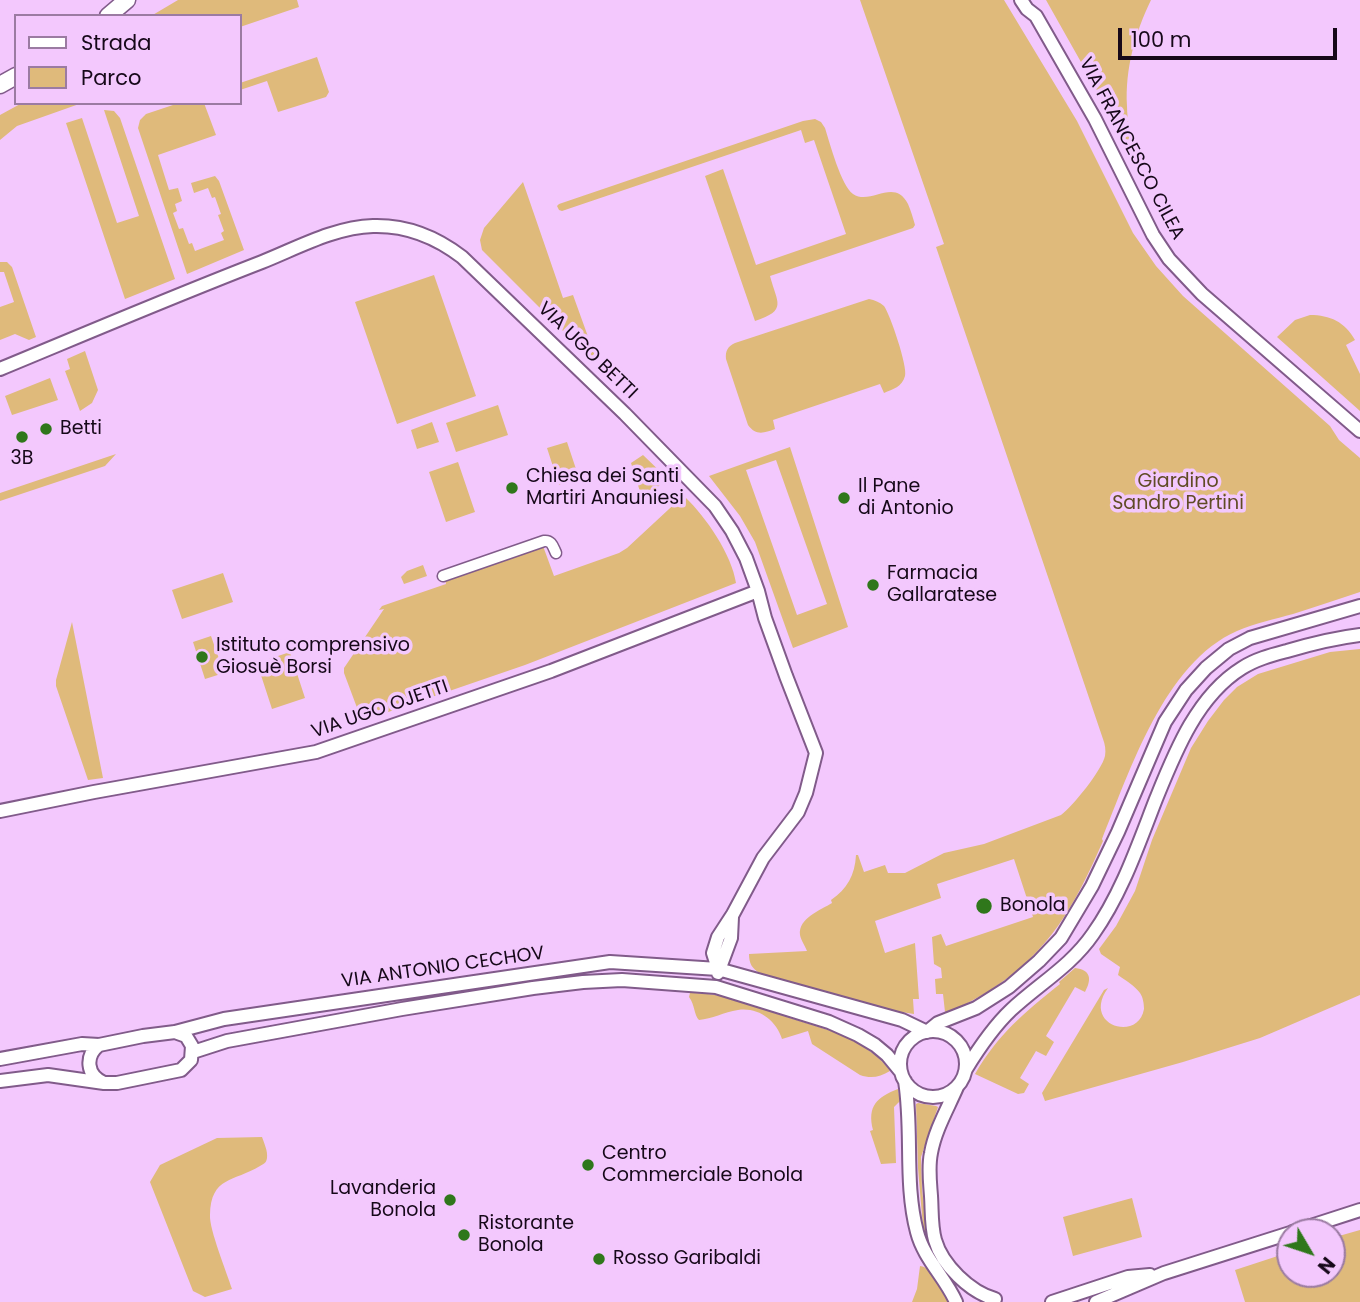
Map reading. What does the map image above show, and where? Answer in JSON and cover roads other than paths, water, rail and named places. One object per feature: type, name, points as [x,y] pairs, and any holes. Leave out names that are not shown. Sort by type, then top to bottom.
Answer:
[{"type":"street","points":[[110,14],[127,0]]},
{"type":"street","name":"VIA FRANCESCO CILEA","points":[[1021,0],[1036,16],[1095,119],[1153,235],[1169,259],[1202,293],[1360,431]]},
{"type":"street","name":"VIA FRANCESCO CILEA","points":[[1035,0],[1036,16]]},
{"type":"street","name":"VIA UGO BETTI","points":[[0,369],[244,268],[351,229],[385,226],[411,230],[439,242],[462,257],[625,414],[715,506],[746,558],[758,591],[765,618],[816,753],[806,793],[798,812],[763,858],[718,937],[713,953],[718,969]]},
{"type":"street","points":[[443,576],[544,541],[549,541],[556,553]]},
{"type":"street","name":"VIA UGO OJETTI","points":[[0,811],[325,750],[551,671],[758,591]]},
{"type":"street","points":[[956,1302],[925,1253],[917,1231],[912,1198],[908,1100],[900,1062],[907,1044],[938,1023],[976,1008],[1009,987],[1061,939],[1092,886],[1118,832],[1160,731],[1186,690],[1206,668],[1229,649],[1250,638],[1360,606]]},
{"type":"street","points":[[998,1301],[976,1292],[959,1276],[941,1253],[934,1233],[929,1171],[931,1151],[966,1069],[982,1043],[1011,1010],[1062,969],[1093,934],[1125,876],[1180,743],[1211,696],[1233,674],[1254,662],[1327,640],[1360,635]]},
{"type":"street","name":"VIA ANTONIO CECHOV","points":[[0,1059],[82,1044],[99,1045],[175,1032],[224,1019],[610,962],[718,969],[902,1020],[927,1032]]},
{"type":"street","points":[[716,987],[718,969]]},
{"type":"street","name":"VIA ANTONIO CECHOV","points":[[0,1081],[48,1075],[117,1083],[181,1070],[187,1066],[193,1052],[227,1041],[402,1009],[533,988],[605,980],[716,987],[843,1028],[881,1049],[894,1062],[903,1077]]},
{"type":"street","points":[[175,1032],[186,1036],[193,1052]]},
{"type":"street","points":[[927,1032],[941,1032],[957,1041],[963,1049],[966,1069]]},
{"type":"street","points":[[99,1045],[90,1055],[89,1062],[93,1075],[104,1083]]},
{"type":"street","points":[[903,1077],[911,1089],[919,1095],[929,1097],[939,1097],[957,1087]]},
{"type":"street","points":[[1335,1218],[1360,1210]]},
{"type":"street","points":[[1096,1302],[1164,1273],[1276,1237]]},
{"type":"street","points":[[1052,1302],[1128,1277],[1164,1273]]},
{"type":"street","points":[[970,1301],[983,1298],[998,1301]]},
{"type":"place","name":"Betti","points":[[46,429]]},
{"type":"place","name":"3B","points":[[22,437]]},
{"type":"place","name":"Chiesa dei Santi Martiri Anauniesi","points":[[512,488]]},
{"type":"place","name":"Il Pane di Antonio","points":[[844,498]]},
{"type":"place","name":"Farmacia Gallaratese","points":[[873,585]]},
{"type":"place","name":"Istituto comprensivo Giosuè Borsi","points":[[202,657]]},
{"type":"place","name":"Bonola","points":[[984,906]]},
{"type":"place","name":"Centro Commerciale Bonola","points":[[588,1165]]},
{"type":"place","name":"Lavanderia Bonola","points":[[450,1200]]},
{"type":"place","name":"Ristorante Bonola","points":[[464,1235]]},
{"type":"place","name":"Rosso Garibaldi","points":[[599,1259]]},
{"type":"park label","name":"Giardino Sandro Pertini","points":[[1178,493]]}]
